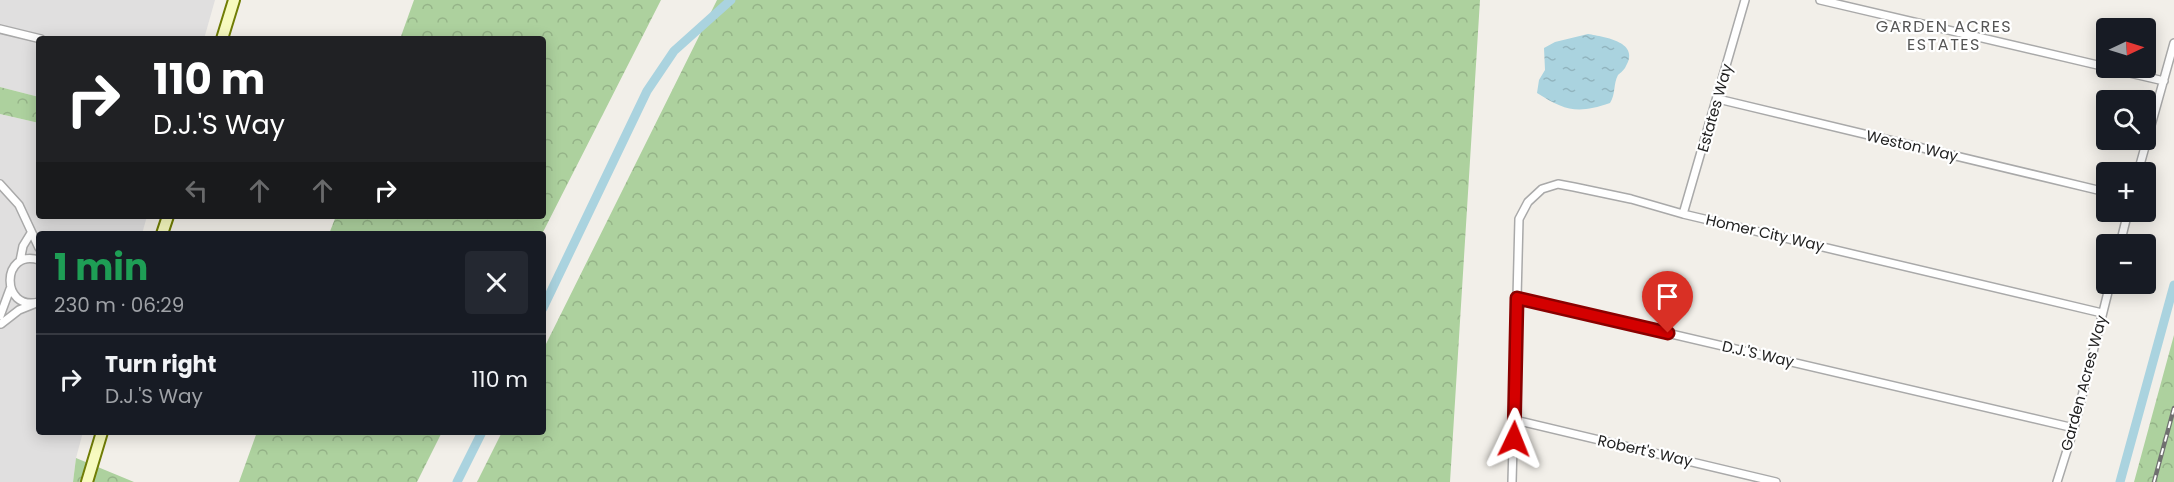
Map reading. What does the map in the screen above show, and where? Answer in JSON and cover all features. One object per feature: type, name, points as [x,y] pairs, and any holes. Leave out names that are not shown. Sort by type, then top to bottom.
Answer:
[{"type":"main road","points":[[223,36],[234,0]]},
{"type":"main road","points":[[87,482],[101,435]]},
{"type":"street","name":"Estates Way","points":[[1683,214],[1745,0]]},
{"type":"street","points":[[1820,0],[2096,64]]},
{"type":"street","points":[[0,29],[36,38]]},
{"type":"street","points":[[2141,162],[2174,43]]},
{"type":"street","points":[[2152,78],[2164,81]]},
{"type":"street","name":"Weston Way","points":[[1718,99],[2096,190]]},
{"type":"street","points":[[0,184],[19,205],[36,242]]},
{"type":"street","name":"Homer City Way","points":[[1517,298],[1519,219],[1528,202],[1542,189],[1557,184],[1631,199],[1683,214],[2102,313]]},
{"type":"street","points":[[20,261],[23,246],[31,233]]},
{"type":"street","points":[[0,322],[10,289],[11,271],[20,261],[27,258],[36,260]]},
{"type":"street","points":[[10,289],[20,301],[36,303]]},
{"type":"street","name":"Garden Acres Way","points":[[2057,482],[2074,428],[2107,294]]},
{"type":"street","points":[[1512,482],[1517,298]]},
{"type":"street","name":"D.J.'S Way","points":[[1517,298],[2074,428]]},
{"type":"street","points":[[0,322],[19,310],[36,303]]},
{"type":"street","name":"Robert's Way","points":[[1515,420],[1776,482]]},
{"type":"shaded area","points":[[0,0],[215,0],[205,36],[36,36],[36,96],[0,87]]},
{"type":"shaded area","points":[[0,114],[36,122],[36,219],[146,219],[143,231],[36,231],[36,435],[82,435],[73,482],[0,482]]},
{"type":"green space","points":[[414,0],[661,0],[544,231],[330,231],[335,219],[546,219],[546,36],[401,36]]},
{"type":"green space","points":[[717,0],[1480,0],[1450,482],[477,482],[500,435],[546,435],[546,344]]},
{"type":"green space","points":[[0,87],[36,96],[36,122],[0,114]]},
{"type":"green space","points":[[2174,335],[2174,482],[2134,482]]},
{"type":"green space","points":[[256,435],[440,435],[417,482],[239,482]]},
{"type":"green space","points":[[76,458],[134,482],[73,482]]},
{"type":"water","points":[[1588,34],[1619,42],[1629,52],[1625,68],[1616,78],[1610,103],[1589,109],[1572,109],[1556,104],[1537,93],[1539,80],[1545,70],[1544,48],[1555,42]]},
{"type":"waterway","points":[[546,302],[647,91],[674,51],[731,0]]},
{"type":"waterway","points":[[2120,482],[2174,285]]},
{"type":"waterway","points":[[457,482],[480,435]]},
{"type":"railway","points":[[2154,482],[2174,408]]},
{"type":"district","name":"GARDEN ACRES ESTATES","points":[[1944,35]]},
{"type":"route","points":[[1514,439],[1517,298],[1668,333]]}]
